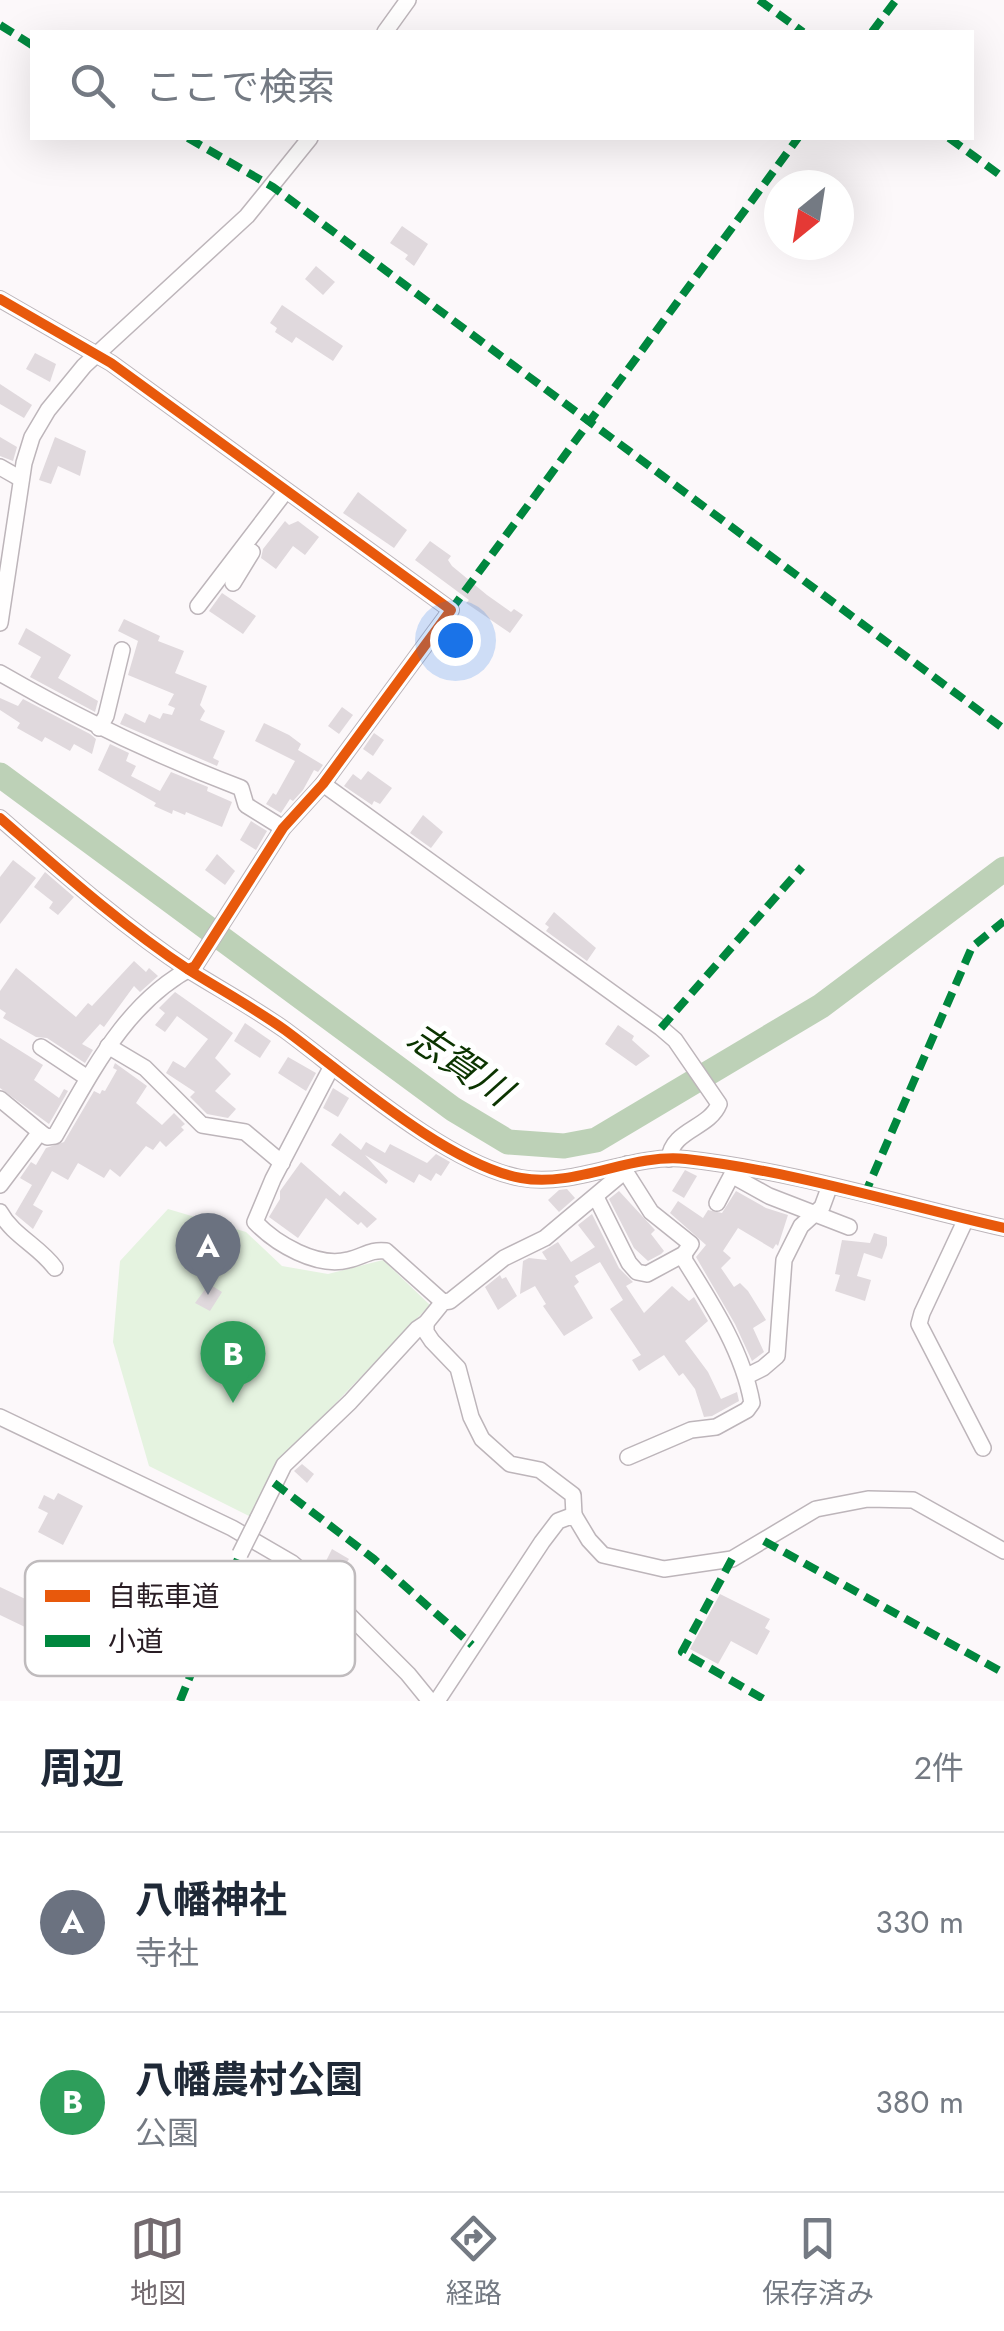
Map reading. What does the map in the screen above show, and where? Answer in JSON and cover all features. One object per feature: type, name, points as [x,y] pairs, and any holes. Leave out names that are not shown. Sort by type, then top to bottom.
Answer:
[{"type":"street","points":[[386,30],[408,0]]},
{"type":"street","points":[[0,624],[27,450],[48,410],[96,356],[247,216],[308,140]]},
{"type":"street","points":[[0,299],[140,384],[451,610],[323,784],[283,828],[192,967],[132,1016],[108,1046],[86,1077],[55,1136],[47,1137],[0,1099]]},
{"type":"street","points":[[0,467],[21,479]]},
{"type":"street","points":[[233,583],[289,494]]},
{"type":"street","points":[[198,606],[289,494]]},
{"type":"street","points":[[99,728],[106,716],[122,650]]},
{"type":"street","points":[[0,673],[99,728],[242,788],[246,805],[283,828]]},
{"type":"street","points":[[323,784],[675,1040],[717,1100],[715,1112],[674,1142],[669,1159]]},
{"type":"street","points":[[0,818],[81,889],[470,1161],[522,1178],[562,1178],[669,1159],[829,1188],[1004,1228]]},
{"type":"street","points":[[41,1046],[86,1077]]},
{"type":"street","points":[[108,1046],[145,1068],[202,1124],[246,1132],[282,1163]]},
{"type":"street","points":[[332,1066],[256,1216],[259,1226],[293,1249],[322,1260],[347,1261],[370,1250],[386,1251],[442,1302]]},
{"type":"street","points":[[0,1185],[40,1132]]},
{"type":"street","points":[[240,1554],[278,1474],[298,1449],[350,1402],[442,1302],[450,1301],[504,1258],[546,1238],[626,1168]]},
{"type":"street","points":[[596,1196],[629,1263],[638,1272],[648,1274],[684,1254],[691,1244],[651,1212],[626,1168]]},
{"type":"street","points":[[717,1203],[734,1172]]},
{"type":"street","points":[[734,1172],[814,1215],[850,1227]]},
{"type":"street","points":[[747,1376],[777,1356],[782,1270],[801,1226],[826,1200],[829,1188]]},
{"type":"street","points":[[0,1212],[55,1268]]},
{"type":"street","points":[[966,1220],[920,1324],[983,1448]]},
{"type":"street","points":[[628,1458],[691,1430],[716,1427],[747,1410],[752,1402],[747,1376],[684,1254]]},
{"type":"street","points":[[426,1323],[432,1341],[458,1368],[471,1417],[482,1439],[510,1464],[540,1470],[573,1495],[574,1516],[604,1555],[664,1569],[732,1558],[816,1509],[868,1499],[913,1500],[1004,1551]]},
{"type":"street","points":[[0,1417],[245,1535],[289,1561]]},
{"type":"street","points":[[355,1621],[433,1701],[558,1520],[574,1516]]},
{"type":"green space","points":[[168,1209],[246,1232],[282,1266],[328,1274],[383,1260],[430,1305],[277,1464],[249,1516],[149,1466],[113,1342],[120,1261]]},
{"type":"building","points":[[402,226],[428,244],[414,266],[405,259],[408,255],[390,243]]},
{"type":"building","points":[[316,266],[335,282],[323,295],[305,279]]},
{"type":"building","points":[[282,305],[343,346],[333,361],[296,337],[292,343],[275,332],[277,328],[270,323]]},
{"type":"building","points":[[35,353],[56,364],[50,382],[26,369]]},
{"type":"building","points":[[0,384],[32,405],[24,418],[0,404]]},
{"type":"building","points":[[0,437],[17,447],[13,461],[0,456]]},
{"type":"building","points":[[55,437],[86,451],[80,476],[58,466],[51,484],[39,480]]},
{"type":"building","points":[[358,492],[407,530],[394,548],[343,513]]},
{"type":"building","points":[[285,521],[289,525],[298,521],[319,537],[305,555],[293,546],[276,569],[261,558],[263,549]]},
{"type":"building","points":[[430,541],[451,556],[448,560],[452,566],[487,595],[511,612],[514,609],[523,615],[510,633],[466,603],[469,600],[415,560]]},
{"type":"building","points":[[222,593],[256,616],[243,634],[209,611]]},
{"type":"building","points":[[124,619],[160,636],[158,641],[184,651],[175,673],[207,686],[200,705],[205,711],[200,720],[225,731],[213,758],[219,761],[217,766],[120,724],[125,713],[145,723],[149,714],[160,719],[163,713],[172,715],[175,708],[168,705],[174,694],[128,675],[138,641],[118,631]]},
{"type":"building","points":[[26,628],[71,655],[58,678],[98,701],[95,712],[30,677],[41,657],[18,644]]},
{"type":"building","points":[[0,698],[18,706],[23,699],[90,734],[96,739],[92,754],[74,744],[70,751],[45,737],[42,742],[17,728],[20,723],[0,710]]},
{"type":"building","points":[[342,707],[353,715],[339,734],[328,726]]},
{"type":"building","points":[[264,723],[289,735],[301,744],[298,750],[323,765],[318,772],[314,770],[303,790],[293,801],[290,799],[281,813],[266,804],[273,793],[276,795],[295,761],[255,741]]},
{"type":"building","points":[[374,733],[384,740],[373,756],[363,749]]},
{"type":"building","points":[[110,744],[129,753],[126,761],[136,766],[131,776],[160,791],[171,772],[232,802],[222,827],[186,812],[185,815],[173,810],[172,814],[154,806],[156,803],[98,770]]},
{"type":"building","points":[[368,771],[392,788],[380,804],[374,801],[372,805],[344,786],[353,774],[361,780]]},
{"type":"building","points":[[423,815],[443,832],[431,848],[410,833]]},
{"type":"building","points":[[251,821],[267,831],[256,850],[240,840]]},
{"type":"building","points":[[217,854],[235,871],[225,885],[205,870]]},
{"type":"building","points":[[13,860],[36,878],[0,924],[0,877]]},
{"type":"building","points":[[45,872],[74,897],[58,915],[49,908],[53,902],[34,887]]},
{"type":"building","points":[[554,912],[596,948],[587,961],[546,931],[549,927],[545,924]]},
{"type":"building","points":[[134,961],[158,976],[140,992],[134,986],[104,1027],[100,1024],[82,1044],[93,1050],[85,1063],[47,1038],[36,1037],[3,1018],[6,1013],[0,1009],[0,991],[16,968],[76,1017],[88,1003],[92,1006]]},
{"type":"building","points":[[175,992],[233,1033],[215,1058],[231,1074],[215,1091],[236,1109],[228,1118],[207,1114],[190,1097],[195,1092],[166,1073],[173,1061],[185,1068],[208,1039],[177,1016],[165,1032],[155,1025],[165,1013],[159,1008]]},
{"type":"building","points":[[245,1023],[271,1041],[260,1058],[234,1041]]},
{"type":"building","points":[[618,1025],[634,1036],[632,1040],[650,1056],[636,1066],[605,1044]]},
{"type":"building","points":[[0,1038],[43,1065],[34,1080],[59,1098],[64,1089],[68,1091],[49,1124],[0,1088]]},
{"type":"building","points":[[288,1057],[316,1073],[306,1091],[278,1073]]},
{"type":"building","points":[[115,1063],[147,1086],[136,1103],[162,1125],[174,1113],[185,1124],[181,1127],[184,1130],[166,1147],[160,1141],[153,1150],[146,1146],[120,1177],[110,1169],[104,1178],[78,1163],[68,1180],[52,1171],[33,1205],[43,1211],[33,1229],[15,1214],[32,1185],[20,1178],[31,1162],[36,1165],[46,1148],[64,1142],[94,1091],[105,1091],[117,1070],[113,1068]]},
{"type":"building","points":[[333,1088],[349,1098],[338,1117],[323,1108]]},
{"type":"building","points":[[340,1133],[361,1150],[366,1142],[385,1153],[390,1144],[427,1163],[436,1154],[450,1162],[441,1176],[436,1173],[431,1181],[419,1174],[414,1183],[365,1155],[388,1181],[386,1184],[331,1145]]},
{"type":"building","points":[[301,1162],[340,1196],[344,1191],[377,1219],[367,1228],[361,1222],[358,1225],[326,1198],[298,1238],[269,1217],[280,1199],[280,1191]]},
{"type":"building","points":[[685,1170],[697,1176],[684,1198],[672,1191]]},
{"type":"building","points":[[567,1189],[575,1198],[559,1212],[548,1200],[559,1190]]},
{"type":"building","points":[[619,1191],[655,1230],[651,1234],[664,1251],[648,1261],[634,1248],[609,1199]]},
{"type":"building","points":[[736,1191],[788,1215],[778,1246],[773,1249],[738,1228],[723,1251],[731,1258],[721,1268],[734,1287],[740,1283],[748,1291],[766,1320],[753,1328],[764,1352],[752,1361],[696,1257],[706,1245],[670,1213],[678,1201],[703,1218],[708,1210],[722,1213]]},
{"type":"building","points":[[592,1214],[619,1268],[633,1282],[626,1286],[644,1313],[672,1286],[689,1301],[694,1297],[708,1321],[685,1341],[708,1372],[721,1399],[737,1392],[739,1401],[704,1417],[695,1389],[683,1373],[679,1376],[664,1355],[639,1371],[632,1360],[641,1355],[610,1309],[623,1300],[600,1262],[575,1276],[579,1282],[574,1286],[593,1318],[564,1336],[543,1306],[546,1304],[535,1286],[520,1294],[523,1261],[547,1260],[542,1252],[558,1242],[571,1262],[595,1247],[578,1225]]},
{"type":"building","points":[[874,1233],[887,1237],[887,1245],[882,1259],[864,1253],[857,1276],[871,1280],[865,1301],[835,1291],[842,1240],[870,1243]]},
{"type":"building","points":[[500,1275],[502,1279],[506,1277],[517,1296],[498,1310],[485,1287]]},
{"type":"building","points":[[209,1284],[222,1292],[210,1311],[195,1303]]},
{"type":"building","points":[[302,1464],[314,1474],[307,1483],[294,1471]]},
{"type":"building","points":[[58,1493],[83,1506],[63,1545],[38,1532],[48,1513],[38,1508],[44,1495],[54,1500]]},
{"type":"building","points":[[332,1549],[349,1559],[348,1561],[326,1561]]},
{"type":"building","points":[[0,1587],[25,1599],[25,1627],[0,1615]]},
{"type":"building","points":[[720,1594],[770,1619],[765,1628],[770,1631],[757,1655],[731,1641],[718,1664],[690,1649]]},
{"type":"waterway","name":"志賀川","points":[[0,775],[453,1109],[508,1142],[564,1146],[596,1140],[821,1006],[1004,869]]},
{"type":"marked path","points":[[759,0],[800,30]]},
{"type":"marked path","points":[[874,30],[896,0]]},
{"type":"marked path","points":[[0,25],[30,44]]},
{"type":"marked path","points":[[191,140],[273,187],[1004,729]]},
{"type":"marked path","points":[[451,610],[797,140]]},
{"type":"marked path","points":[[952,140],[1004,178]]},
{"type":"marked path","points":[[661,1028],[802,867]]},
{"type":"marked path","points":[[864,1196],[972,947],[1004,921]]},
{"type":"marked path","points":[[274,1483],[374,1559],[472,1645]]},
{"type":"marked path","points":[[764,1541],[1004,1673]]},
{"type":"marked path","points":[[237,1561],[240,1554]]},
{"type":"marked path","points":[[732,1559],[682,1652],[767,1701]]},
{"type":"marked path","points":[[180,1701],[190,1676]]},
{"type":"cycle path","points":[[0,299],[111,363],[451,610],[323,784],[283,828],[195,966],[188,969]]},
{"type":"cycle path","points":[[0,818],[164,953],[285,1030],[398,1116],[492,1170],[542,1180],[645,1161],[686,1159],[806,1180],[1004,1228]]},
{"type":"place","name":"八幡神社","points":[[208,1295]]},
{"type":"place","name":"八幡農村公園","points":[[233,1403]]}]
